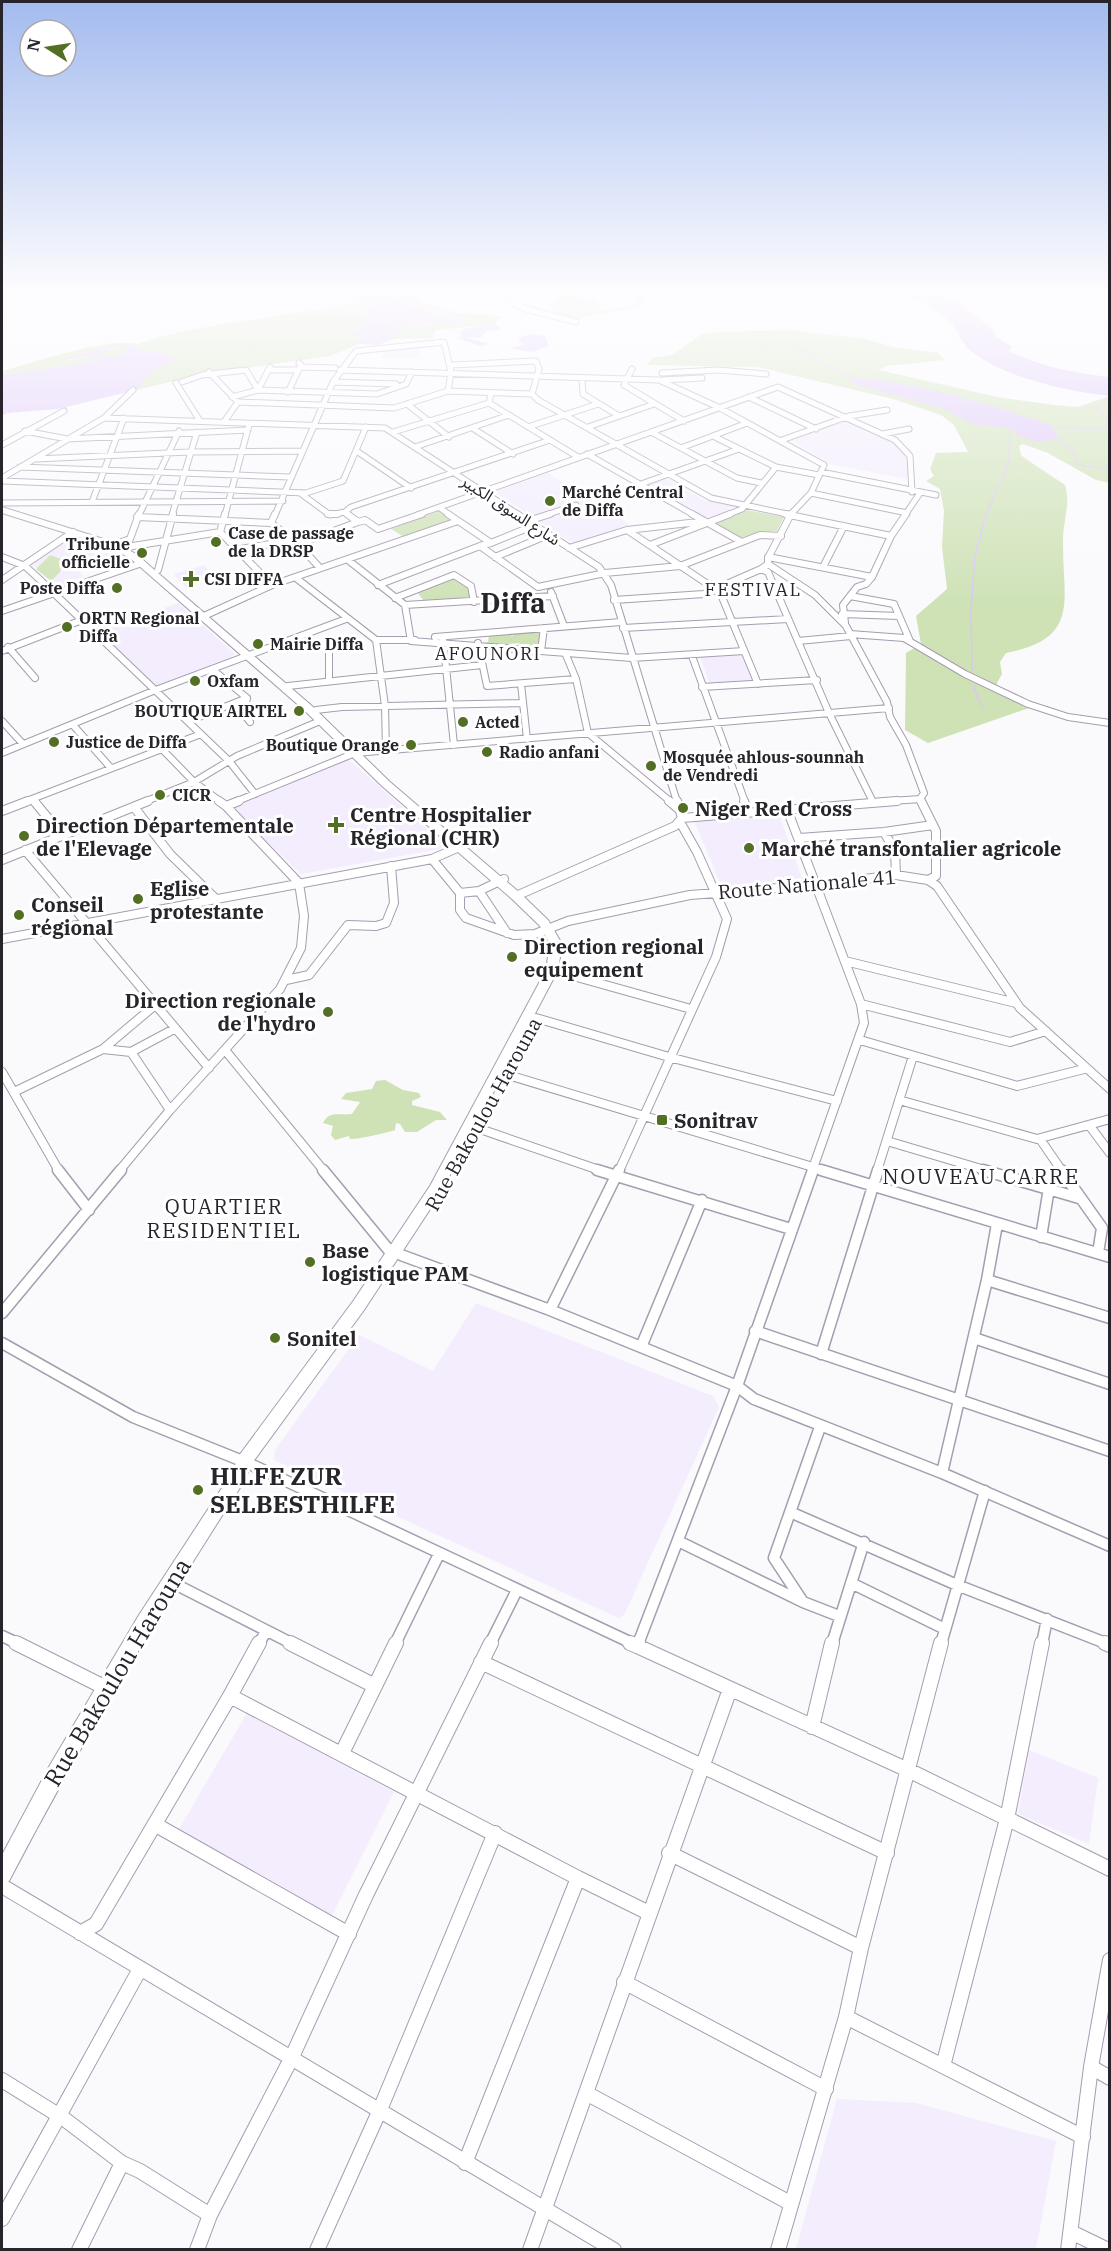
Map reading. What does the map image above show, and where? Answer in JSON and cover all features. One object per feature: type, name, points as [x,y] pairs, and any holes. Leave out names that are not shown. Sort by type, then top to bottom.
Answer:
[{"type":"highway","points":[[2,507],[121,548],[207,615]]},
{"type":"highway","points":[[2,507],[123,545],[158,570],[320,721],[359,753]]},
{"type":"highway","points":[[249,655],[316,710],[386,784],[463,846],[552,929]]},
{"type":"highway","name":"Rue Bakoulou Harouna","points":[[2,1874],[104,1687],[169,1581],[244,1467],[397,1254],[477,1128],[559,972],[563,958],[563,945],[552,929]]},
{"type":"highway","name":"Rue Bakoulou Harouna","points":[[397,1254],[461,1144],[552,970],[556,944],[552,929]]},
{"type":"street","points":[[104,418],[128,395]]},
{"type":"street","points":[[186,395],[200,421]]},
{"type":"street","points":[[231,397],[239,395]]},
{"type":"street","points":[[271,523],[283,501],[290,477],[326,395]]},
{"type":"street","points":[[375,408],[377,395]]},
{"type":"street","points":[[231,397],[238,402],[394,408],[435,395]]},
{"type":"street","points":[[489,403],[491,395]]},
{"type":"street","points":[[533,395],[563,416],[588,427],[615,445],[711,498],[891,536]]},
{"type":"street","points":[[585,395],[619,416]]},
{"type":"street","points":[[639,395],[684,421]]},
{"type":"street","points":[[694,395],[783,440],[824,465],[811,493],[790,515],[766,563],[829,713],[873,802]]},
{"type":"street","points":[[235,550],[296,542],[366,520],[378,529],[755,395]]},
{"type":"street","points":[[796,395],[895,440],[910,456],[912,492]]},
{"type":"street","points":[[749,397],[816,429]]},
{"type":"street","points":[[224,422],[238,402]]},
{"type":"street","points":[[393,432],[489,403],[578,458]]},
{"type":"street","points":[[407,404],[449,436]]},
{"type":"street","points":[[528,427],[598,404]]},
{"type":"street","points":[[588,427],[654,404]]},
{"type":"street","points":[[783,440],[855,414],[887,410]]},
{"type":"street","points":[[2,445],[64,411]]},
{"type":"street","points":[[415,447],[474,429],[509,415]]},
{"type":"street","name":"شارع السوق الكبير","points":[[2,480],[33,459],[104,418],[224,422],[249,426],[313,425],[387,429],[535,525],[604,573]]},
{"type":"street","points":[[92,502],[124,418]]},
{"type":"street","points":[[123,545],[130,539],[144,501],[184,420]]},
{"type":"street","points":[[681,448],[747,423]]},
{"type":"street","points":[[25,431],[67,439],[178,434],[249,426],[220,532]]},
{"type":"street","points":[[2,480],[300,493],[343,481],[358,452],[366,427]]},
{"type":"street","points":[[474,429],[513,454]]},
{"type":"street","points":[[883,434],[909,429]]},
{"type":"street","points":[[158,570],[189,452],[197,432]]},
{"type":"street","points":[[651,432],[737,478],[761,483]]},
{"type":"street","points":[[715,437],[776,467],[936,495]]},
{"type":"street","points":[[300,493],[330,515],[345,512],[351,507],[550,440]]},
{"type":"street","points":[[641,484],[739,449]]},
{"type":"street","points":[[33,459],[189,452],[302,451]]},
{"type":"street","points":[[358,452],[411,488]]},
{"type":"street","points":[[587,454],[740,542]]},
{"type":"street","points":[[20,467],[290,477]]},
{"type":"street","points":[[650,545],[742,509],[776,467]]},
{"type":"street","points":[[811,493],[907,513]]},
{"type":"street","points":[[845,626],[842,614],[843,605],[872,577],[891,536],[920,493]]},
{"type":"street","points":[[2,507],[177,500],[283,501]]},
{"type":"street","points":[[528,521],[576,505]]},
{"type":"street","points":[[440,508],[491,543]]},
{"type":"street","points":[[345,512],[358,522]]},
{"type":"street","points":[[137,517],[271,523],[296,542],[320,568]]},
{"type":"street","points":[[207,615],[273,585],[458,521]]},
{"type":"street","points":[[569,548],[627,530],[707,521]]},
{"type":"street","points":[[378,585],[535,525]]},
{"type":"street","points":[[823,567],[844,526]]},
{"type":"street","points":[[384,527],[400,541]]},
{"type":"street","points":[[627,530],[715,589],[722,597],[758,684]]},
{"type":"street","points":[[2,580],[73,532]]},
{"type":"street","points":[[123,545],[220,532]]},
{"type":"street","points":[[220,532],[235,550],[273,585]]},
{"type":"street","points":[[495,557],[548,535]]},
{"type":"street","points":[[480,546],[538,587],[604,573],[680,566],[760,535],[781,536]]},
{"type":"street","points":[[2,557],[25,566],[153,691],[189,721],[230,761],[255,794]]},
{"type":"street","points":[[348,560],[405,605],[553,596]]},
{"type":"street","points":[[2,611],[142,563]]},
{"type":"street","points":[[614,600],[704,594],[766,563],[823,567],[872,577]]},
{"type":"street","points":[[766,563],[815,595],[845,626],[906,745],[922,784],[924,793],[920,799]]},
{"type":"street","points":[[550,1310],[616,1177],[716,957],[727,920],[682,817],[656,728],[604,573]]},
{"type":"street","points":[[395,598],[454,574],[471,586],[474,602]]},
{"type":"street","points":[[296,578],[376,640],[443,640],[474,634],[564,626],[788,619]]},
{"type":"street","points":[[549,585],[564,626]]},
{"type":"street","points":[[850,596],[894,604],[910,641]]},
{"type":"street","points":[[405,605],[411,641]]},
{"type":"street","points":[[842,614],[899,616]]},
{"type":"street","points":[[2,753],[153,691],[346,619]]},
{"type":"street","points":[[35,678],[5,649],[82,620]]},
{"type":"street","points":[[541,651],[544,628]]},
{"type":"street","points":[[474,634],[480,646],[487,686],[576,679]]},
{"type":"street","points":[[798,641],[850,635],[882,635],[910,641],[933,657],[1028,704],[1068,717],[1110,723]]},
{"type":"street","points":[[376,640],[385,706],[386,751]]},
{"type":"street","points":[[443,640],[566,655],[632,658],[744,651]]},
{"type":"street","points":[[443,640],[448,668],[454,745]]},
{"type":"street","points":[[329,646],[329,681]]},
{"type":"street","points":[[566,655],[576,679],[588,733],[682,817]]},
{"type":"street","points":[[692,656],[748,812]]},
{"type":"street","points":[[288,686],[482,665]]},
{"type":"street","points":[[212,669],[248,698]]},
{"type":"street","points":[[702,687],[817,680]]},
{"type":"street","points":[[521,684],[527,739]]},
{"type":"street","points":[[189,721],[248,698]]},
{"type":"street","points":[[248,698],[244,714],[250,722]]},
{"type":"street","points":[[316,710],[522,703]]},
{"type":"street","points":[[226,806],[359,753],[889,708]]},
{"type":"street","points":[[2,721],[23,744]]},
{"type":"street","points":[[2,860],[194,782],[230,761],[320,721]]},
{"type":"street","points":[[73,725],[110,767]]},
{"type":"street","points":[[2,811],[110,767],[201,734]]},
{"type":"street","points":[[2,1313],[170,1110],[286,980],[301,948],[304,916],[299,883],[226,806],[194,782],[161,748]]},
{"type":"street","points":[[33,799],[62,835]]},
{"type":"street","points":[[518,895],[682,817],[920,799]]},
{"type":"street","points":[[920,799],[933,825],[936,876],[928,880],[937,886],[1016,1004],[1084,1069],[1110,1089]]},
{"type":"street","points":[[134,807],[170,854],[216,899]]},
{"type":"street","points":[[637,1646],[736,1386],[812,1168],[860,1040],[864,1015],[861,1004],[787,809]]},
{"type":"street","points":[[799,838],[884,832],[933,825]]},
{"type":"street","points":[[884,832],[895,850],[896,875]]},
{"type":"street","points":[[3,937],[88,924],[432,859],[463,846]]},
{"type":"street","points":[[25,850],[154,1006],[209,1068]]},
{"type":"street","points":[[432,859],[460,893],[478,891],[501,880]]},
{"type":"street","points":[[286,980],[309,975],[348,925],[356,923],[374,927],[386,923],[391,917],[393,904],[394,885],[391,866]]},
{"type":"street","name":"Route Nationale 41","points":[[460,893],[460,910],[465,918],[507,933],[535,934],[579,919],[716,892],[817,885],[896,875],[928,880]]},
{"type":"street","points":[[478,891],[507,933]]},
{"type":"street","points":[[845,961],[1016,1004]]},
{"type":"street","points":[[559,972],[691,1009]]},
{"type":"street","points":[[861,1004],[1010,1042],[1046,1031]]},
{"type":"street","points":[[14,1092],[103,1049],[154,1006]]},
{"type":"street","points":[[536,1018],[669,1057],[837,1101]]},
{"type":"street","points":[[103,1049],[131,1052],[174,1029]]},
{"type":"street","points":[[860,1040],[1017,1086],[1084,1069]]},
{"type":"street","points":[[225,1050],[397,1254],[550,1310],[641,1347],[736,1386],[754,1399],[820,1427],[942,1473],[1110,1546]]},
{"type":"street","points":[[131,1052],[170,1110]]},
{"type":"street","points":[[820,1354],[913,1056]]},
{"type":"street","points":[[2,1072],[46,1152],[70,1190],[89,1210]]},
{"type":"street","points":[[505,1074],[1110,1257]]},
{"type":"street","points":[[899,1100],[1040,1138],[1110,1119]]},
{"type":"street","points":[[1089,1125],[1110,1152]]},
{"type":"street","points":[[477,1128],[616,1177],[702,1200],[791,1229]]},
{"type":"street","points":[[1040,1138],[1079,1198],[1102,1228],[1098,1253]]},
{"type":"street","points":[[887,1141],[1079,1198]]},
{"type":"street","points":[[1041,1237],[1049,1188]]},
{"type":"street","points":[[641,1347],[702,1200]]},
{"type":"street","points":[[942,1473],[987,1280],[997,1224]]},
{"type":"street","points":[[987,1280],[1110,1318]]},
{"type":"street","points":[[755,1331],[1110,1451]]},
{"type":"street","points":[[974,1338],[1110,1384]]},
{"type":"street","points":[[2,1343],[133,1417],[439,1554],[908,1770],[1110,1869]]},
{"type":"street","points":[[803,1602],[774,1558],[820,1427]]},
{"type":"street","points":[[778,2250],[846,2017],[861,1948],[945,1629],[985,1491]]},
{"type":"street","points":[[790,1512],[864,1542],[957,1585],[1047,1618],[1110,1645]]},
{"type":"street","points":[[678,1541],[803,1602],[838,1616]]},
{"type":"street","points":[[812,1727],[838,1616],[864,1542]]},
{"type":"street","points":[[342,1753],[439,1554]]},
{"type":"street","points":[[169,1581],[375,1686]]},
{"type":"street","points":[[851,1583],[945,1629]]},
{"type":"street","points":[[197,2250],[210,2215],[291,2059],[349,1934],[517,1590]]},
{"type":"street","points":[[943,2066],[1007,1819],[1047,1618]]},
{"type":"street","points":[[80,1933],[96,1924],[156,1825],[266,1631]]},
{"type":"street","points":[[2,1636],[104,1687]]},
{"type":"street","points":[[481,1662],[887,1853]]},
{"type":"street","points":[[530,2250],[700,1765],[730,1689]]},
{"type":"street","points":[[230,1696],[649,1913]]},
{"type":"street","points":[[156,1825],[349,1934]]},
{"type":"street","points":[[321,2248],[495,1833]]},
{"type":"street","points":[[669,1853],[861,1948]]},
{"type":"street","points":[[465,2163],[578,1878]]},
{"type":"street","points":[[2,1886],[614,2250]]},
{"type":"street","points":[[1068,2250],[1091,2067],[1110,1960]]},
{"type":"street","points":[[2,2219],[140,1970]]},
{"type":"street","points":[[624,1982],[826,2089]]},
{"type":"street","points":[[846,2017],[1083,2137]]},
{"type":"street","points":[[1091,2067],[1110,2078]]},
{"type":"street","points":[[2,2080],[60,2116],[122,2163],[140,2171],[210,2215]]},
{"type":"street","points":[[586,2093],[790,2203]]},
{"type":"street","points":[[79,2250],[122,2163]]},
{"type":"street","points":[[1071,2232],[1108,2250]]},
{"type":"shaded area","points":[[2,395],[115,395],[58,409],[7,413],[2,416]]},
{"type":"shaded area","points":[[893,395],[952,395],[980,402],[1051,425],[1058,437],[1048,441],[1026,439],[1016,434],[1014,429],[973,424],[942,408]]},
{"type":"shaded area","points":[[848,420],[896,441],[909,457],[907,479],[829,464],[791,440]]},
{"type":"shaded area","name":"Marché Central de Diffa","points":[[548,473],[629,524],[576,545],[494,492]]},
{"type":"shaded area","points":[[667,479],[704,500],[737,506],[705,519],[649,485]]},
{"type":"shaded area","points":[[79,538],[120,555],[79,570],[84,578],[64,584],[56,584],[34,566],[34,562],[70,539]]},
{"type":"shaded area","name":"CSI DIFFA","points":[[204,565],[214,575],[196,582],[188,589],[173,574]]},
{"type":"shaded area","points":[[178,603],[234,653],[232,657],[157,685],[150,683],[97,632]]},
{"type":"shaded area","points":[[743,653],[755,682],[710,685],[700,657]]},
{"type":"shaded area","name":"Centre Hospitalier Régional (CHR)","points":[[348,759],[444,845],[440,849],[301,874],[231,807]]},
{"type":"shaded area","name":"Marché transfontalier agricole","points":[[773,814],[780,817],[802,878],[726,887],[721,885],[693,818]]},
{"type":"shaded area","points":[[476,1303],[713,1396],[719,1407],[624,1615],[619,1618],[274,1460],[275,1450],[359,1335],[433,1371]]},
{"type":"shaded area","points":[[247,1713],[394,1792],[331,1917],[179,1829]]},
{"type":"shaded area","points":[[1029,1750],[1098,1778],[1089,1844],[1018,1814]]},
{"type":"shaded area","points":[[837,2099],[916,2103],[1056,2141],[1036,2249],[796,2249]]},
{"type":"green space","points":[[876,395],[988,395],[1078,407],[1109,396],[1109,483],[1096,480],[1048,453],[1023,444],[1019,446],[1021,455],[1065,485],[1067,492],[1063,533],[1065,598],[1063,613],[1057,626],[1047,637],[1030,646],[1006,653],[1000,662],[1002,674],[997,683],[998,692],[1029,708],[928,743],[905,730],[906,653],[921,644],[916,616],[947,589],[942,547],[944,511],[940,489],[926,481],[934,476],[930,469],[936,453],[968,452],[954,425],[941,415]]},
{"type":"green space","points":[[747,510],[784,517],[777,531],[758,532],[740,538],[714,522]]},
{"type":"green space","points":[[439,511],[454,520],[404,537],[391,529]]},
{"type":"green space","points":[[50,555],[64,560],[60,572],[51,581],[36,569]]},
{"type":"green space","points":[[454,575],[470,586],[473,602],[426,604],[415,589]]},
{"type":"green space","points":[[540,630],[540,645],[534,648],[516,647],[520,643],[487,646],[483,643],[488,642],[489,635],[509,633],[512,636],[516,633]]},
{"type":"green space","points":[[385,1080],[403,1090],[419,1093],[421,1097],[412,1101],[412,1105],[440,1112],[447,1120],[436,1120],[417,1132],[405,1132],[400,1124],[396,1123],[395,1130],[392,1131],[335,1140],[331,1135],[333,1126],[323,1123],[325,1119],[332,1115],[352,1114],[360,1102],[341,1099],[346,1093],[372,1089],[376,1081]]},
{"type":"waterway","points":[[1110,397],[1096,407],[1110,422]]},
{"type":"waterway","points":[[1051,427],[1100,429],[1110,425]]},
{"type":"waterway","points":[[969,674],[972,671],[971,610],[975,556],[986,515],[1009,462],[1010,428]]},
{"type":"waterway","points":[[1056,436],[1071,449],[1079,465],[1110,469]]},
{"type":"waterway","points":[[977,681],[974,689],[983,708]]},
{"type":"place","name":"Marché Central de Diffa","points":[[550,501]]},
{"type":"place","name":"Case de passage de la DRSP","points":[[216,542]]},
{"type":"place","name":"Tribune officielle","points":[[142,553]]},
{"type":"place","name":"CSI DIFFA","points":[[191,579]]},
{"type":"place","name":"Poste Diffa","points":[[117,588]]},
{"type":"place","name":"ORTN Regional Diffa","points":[[67,627]]},
{"type":"place","name":"Mairie Diffa","points":[[258,644]]},
{"type":"place","name":"Oxfam","points":[[195,681]]},
{"type":"place","name":"BOUTIQUE AIRTEL","points":[[299,711]]},
{"type":"place","name":"Acted","points":[[463,722]]},
{"type":"place","name":"Justice de Diffa","points":[[54,742]]},
{"type":"place","name":"Boutique Orange","points":[[411,745]]},
{"type":"place","name":"Radio anfani","points":[[487,752]]},
{"type":"place","name":"Mosquée ahlous-sounnah de Vendredi","points":[[651,766]]},
{"type":"place","name":"CICR","points":[[160,795]]},
{"type":"place","name":"Niger Red Cross","points":[[683,808]]},
{"type":"place","name":"Centre Hospitalier Régional (CHR)","points":[[336,825]]},
{"type":"place","name":"Direction Départementale de l'Elevage","points":[[24,836]]},
{"type":"place","name":"Marché transfontalier agricole","points":[[749,848]]},
{"type":"place","name":"Eglise protestante","points":[[138,899]]},
{"type":"place","name":"Conseil régional","points":[[19,915]]},
{"type":"place","name":"Direction regional equipement","points":[[512,957]]},
{"type":"place","name":"Direction regionale de l'hydro","points":[[328,1012]]},
{"type":"place","name":"Sonitrav","points":[[662,1120]]},
{"type":"place","name":"Base logistique PAM","points":[[310,1262]]},
{"type":"place","name":"Sonitel","points":[[275,1338]]},
{"type":"place","name":"HILFE ZUR SELBESTHILFE","points":[[198,1490]]},
{"type":"district","name":"FESTIVAL","points":[[753,589]]},
{"type":"district","name":"Diffa","points":[[513,602]]},
{"type":"district","name":"AFOUNORI","points":[[488,653]]},
{"type":"district","name":"NOUVEAU CARRE","points":[[981,1176]]},
{"type":"district","name":"QUARTIER RESIDENTIEL","points":[[224,1218]]}]
